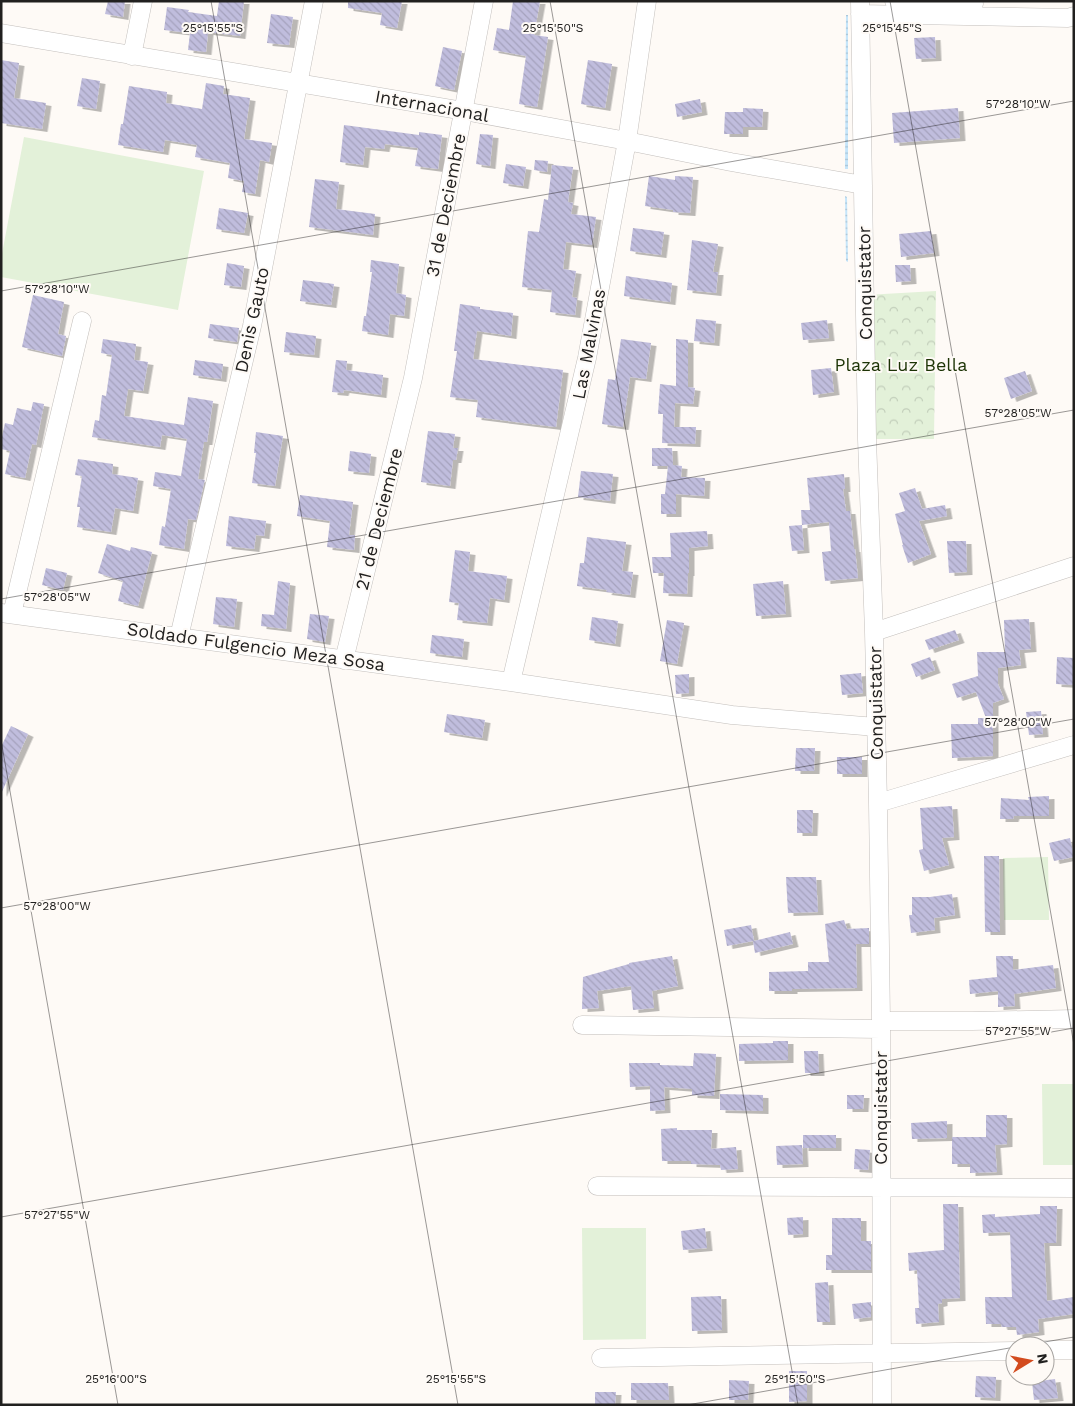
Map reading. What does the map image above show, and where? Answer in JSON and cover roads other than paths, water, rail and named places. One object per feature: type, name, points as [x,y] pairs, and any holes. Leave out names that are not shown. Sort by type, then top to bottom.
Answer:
[{"type":"street","points":[[132,56],[142,1]]},
{"type":"street","name":"Denis Gauto","points":[[178,637],[252,326],[314,1]]},
{"type":"street","name":"31 de Deciembre","points":[[413,378],[484,1]]},
{"type":"street","name":"Las Malvinas","points":[[511,682],[587,358],[627,141],[647,1]]},
{"type":"street","points":[[894,1],[1068,8],[1074,10]]},
{"type":"street","points":[[860,8],[1068,18],[1074,16]]},
{"type":"street","name":"Conquistator","points":[[860,8],[867,439],[878,802],[881,1025],[882,1405]]},
{"type":"street","name":"Internacional","points":[[1,33],[464,111],[862,185]]},
{"type":"street","points":[[7,613],[82,322]]},
{"type":"street","name":"21 de Deciembre","points":[[344,660],[413,378]]},
{"type":"street","points":[[874,632],[1074,566]]},
{"type":"street","name":"Soldado Fulgencio Meza Sosa","points":[[7,613],[511,682],[732,715],[876,727]]},
{"type":"street","points":[[878,802],[1074,745]]},
{"type":"street","points":[[582,1025],[881,1025],[1074,1019]]},
{"type":"street","points":[[597,1186],[1074,1188]]},
{"type":"street","points":[[1055,1350],[1074,1350]]},
{"type":"street","points":[[601,1358],[1005,1351]]},
{"type":"water","points":[[846,15],[848,15],[848,169],[845,169]]},
{"type":"water","points":[[845,196],[847,197],[848,262],[846,261]]},
{"type":"park label","name":"Plaza Luz Bella","points":[[901,365]]}]
